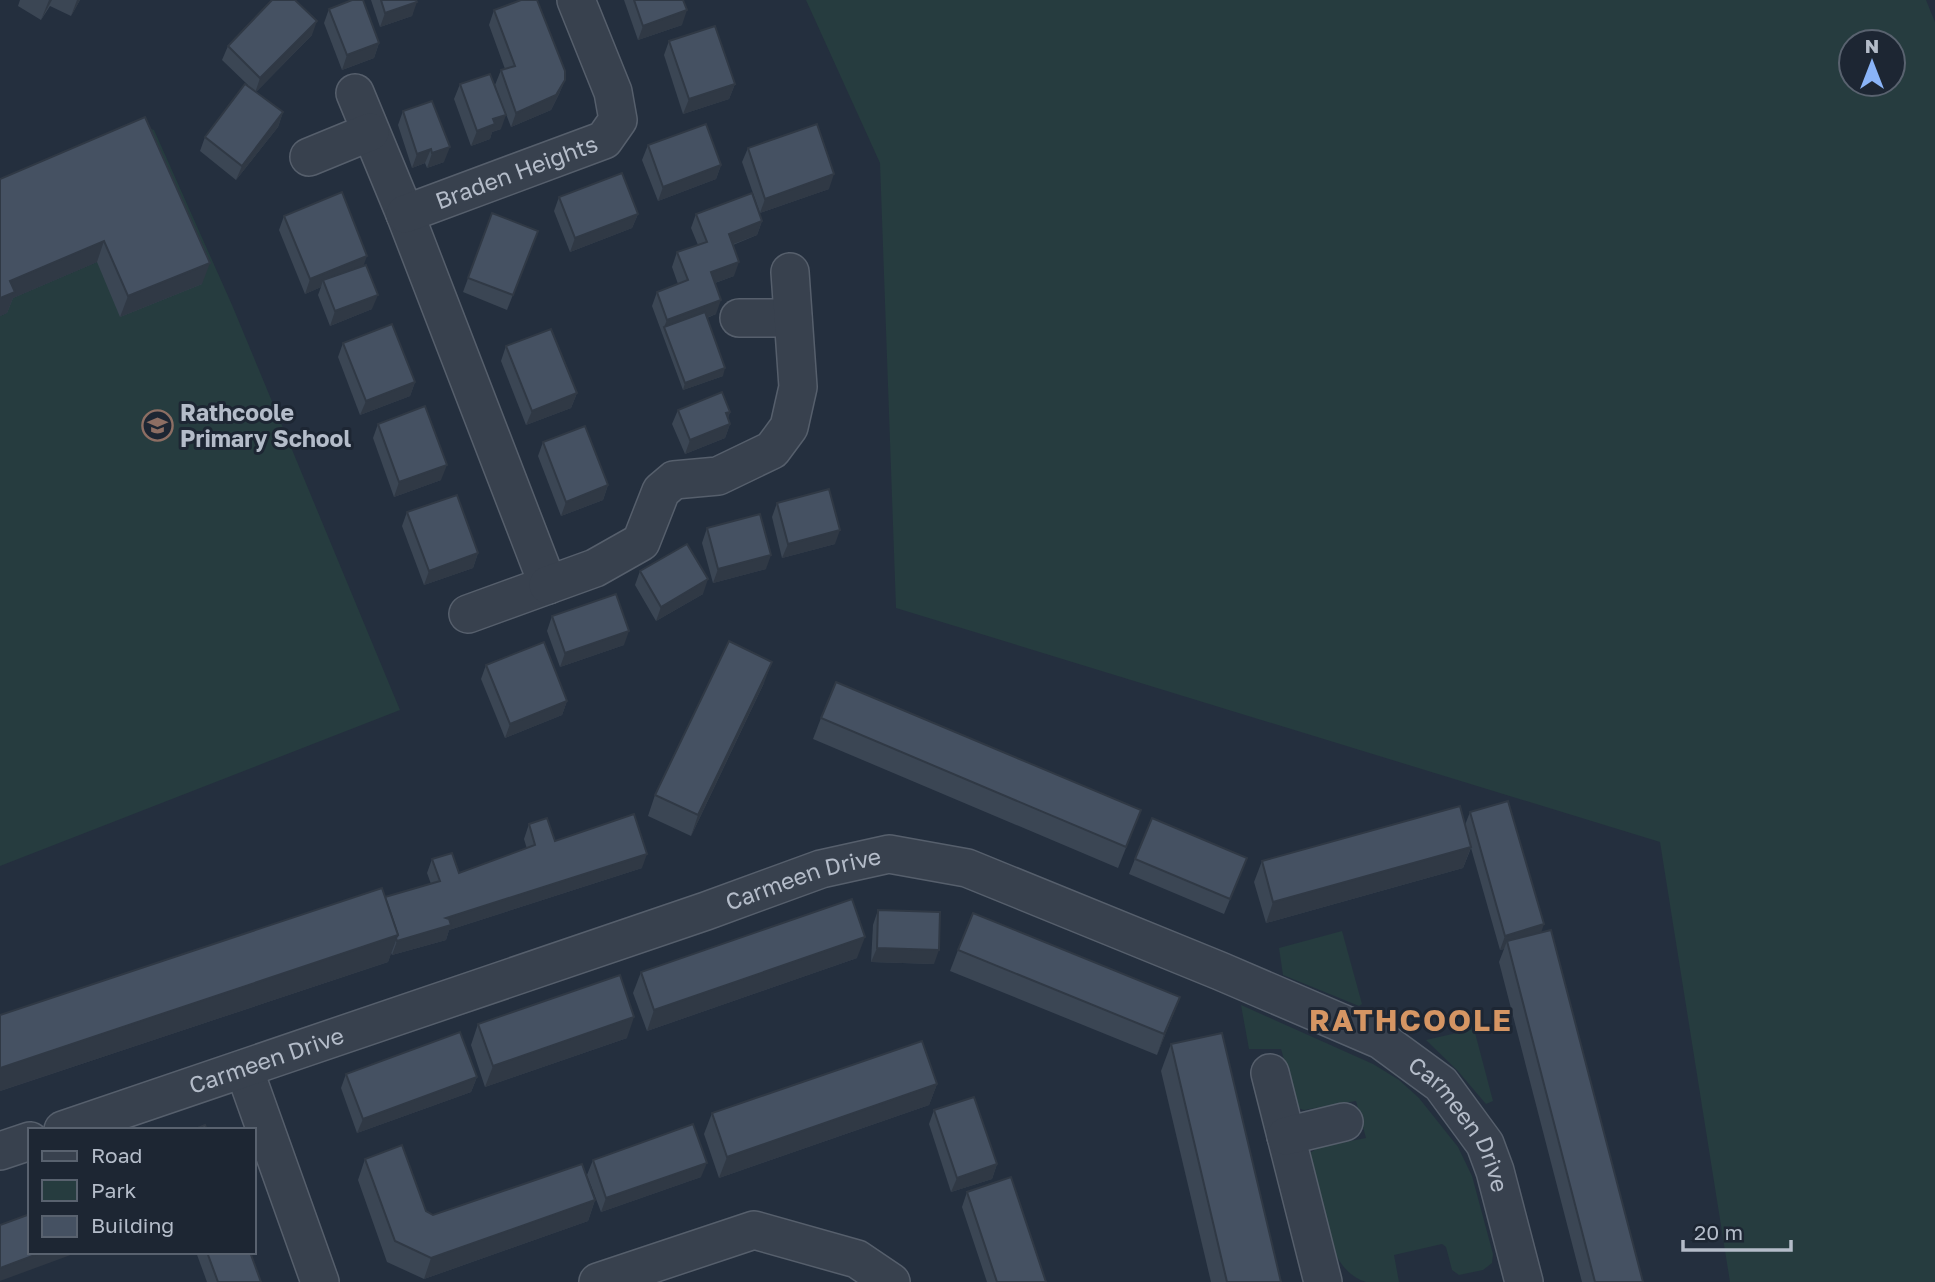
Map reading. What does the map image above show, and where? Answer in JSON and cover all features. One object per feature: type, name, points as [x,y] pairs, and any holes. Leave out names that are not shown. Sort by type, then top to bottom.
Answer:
[{"type":"street","name":"Braden Heights","points":[[405,214],[604,140],[618,120],[613,92],[576,0]]},
{"type":"street","points":[[355,93],[405,214],[548,584]]},
{"type":"street","points":[[309,157],[370,132]]},
{"type":"street","points":[[468,614],[595,568],[641,542],[661,491],[674,481],[718,476],[772,450],[789,427],[798,387],[790,272]]},
{"type":"street","points":[[738,318],[793,318]]},
{"type":"street","name":"Carmeen Drive","points":[[69,1128],[821,869],[889,854],[967,868],[1381,1040],[1441,1084],[1485,1144],[1495,1171],[1524,1282]]},
{"type":"street","points":[[244,1069],[320,1282]]},
{"type":"street","points":[[1270,1073],[1322,1282]]},
{"type":"street","points":[[1286,1136],[1344,1122]]},
{"type":"street","points":[[0,1151],[28,1142]]},
{"type":"street","points":[[598,1282],[754,1230],[857,1259],[891,1282]]},
{"type":"green space","points":[[806,0],[1926,0],[1935,22],[1935,1282],[1730,1282],[1660,842],[896,608],[880,163]]},
{"type":"green space","name":"Rathcoole Primary School","points":[[147,127],[154,130],[232,305],[400,710],[0,866],[0,316],[7,313],[3,302],[97,262]]},
{"type":"green space","points":[[1342,931],[1362,1004],[1359,1006],[1283,975],[1279,948]]},
{"type":"green space","points":[[1241,1005],[1373,1064],[1399,1080],[1419,1098],[1458,1147],[1472,1176],[1493,1254],[1492,1263],[1483,1270],[1459,1275],[1452,1270],[1446,1247],[1442,1244],[1394,1255],[1399,1282],[1366,1282],[1352,1274],[1340,1262],[1324,1226],[1310,1153],[1319,1147],[1366,1138],[1356,1101],[1304,1110],[1298,1108],[1281,1049],[1249,1049]]},
{"type":"green space","points":[[1474,1029],[1493,1101],[1486,1104],[1426,1040]]},
{"type":"building","points":[[272,0],[295,0],[317,21],[260,78],[228,46]]},
{"type":"building","points":[[352,0],[363,0],[379,43],[347,55],[329,9]]},
{"type":"building","points":[[381,0],[416,0],[417,2],[385,13]]},
{"type":"building","points":[[521,0],[537,0],[565,71],[565,80],[556,95],[516,113],[501,70],[515,66],[494,10]]},
{"type":"building","points":[[634,0],[683,0],[687,10],[643,26]]},
{"type":"building","points":[[715,26],[735,84],[689,99],[669,41]]},
{"type":"building","points":[[490,74],[506,115],[493,119],[495,124],[477,131],[460,84]]},
{"type":"building","points":[[245,84],[283,112],[242,166],[205,137]]},
{"type":"building","points":[[432,101],[450,147],[432,153],[431,149],[417,154],[403,111]]},
{"type":"building","points":[[145,117],[210,263],[128,296],[104,241],[10,281],[15,292],[0,298],[0,179]]},
{"type":"building","points":[[706,124],[721,165],[663,187],[648,145]]},
{"type":"building","points":[[817,124],[834,174],[765,199],[748,148]]},
{"type":"building","points":[[622,173],[638,214],[575,238],[559,197]]},
{"type":"building","points":[[342,192],[367,256],[310,279],[284,216]]},
{"type":"building","points":[[752,193],[762,221],[729,234],[739,262],[711,272],[721,300],[667,320],[657,292],[688,280],[677,252],[707,242],[696,214]]},
{"type":"building","points":[[492,213],[538,231],[513,295],[468,278]]},
{"type":"building","points":[[366,265],[378,295],[335,311],[323,280]]},
{"type":"building","points":[[705,312],[725,368],[685,383],[664,327]]},
{"type":"building","points":[[392,324],[415,382],[366,401],[343,343]]},
{"type":"building","points":[[551,329],[577,393],[532,411],[506,346]]},
{"type":"building","points":[[722,392],[730,412],[726,413],[730,424],[690,440],[678,410]]},
{"type":"building","points":[[425,406],[447,465],[399,482],[378,424]]},
{"type":"building","points":[[585,426],[608,485],[566,502],[543,442]]},
{"type":"building","points":[[829,489],[840,530],[788,544],[777,503]]},
{"type":"building","points":[[457,495],[478,553],[429,571],[407,512]]},
{"type":"building","points":[[760,514],[771,555],[718,569],[707,528]]},
{"type":"building","points":[[687,544],[708,579],[661,607],[640,571]]},
{"type":"building","points":[[616,594],[629,631],[565,653],[552,616]]},
{"type":"building","points":[[729,641],[772,662],[698,815],[655,795]]},
{"type":"building","points":[[544,642],[567,701],[510,724],[486,665]]},
{"type":"building","points":[[836,682],[1141,810],[1126,847],[821,718]]},
{"type":"building","points":[[1508,801],[1544,924],[1505,936],[1470,812]]},
{"type":"building","points":[[1460,806],[1471,847],[1273,902],[1262,861]]},
{"type":"building","points":[[634,814],[647,854],[446,918],[451,925],[397,941],[398,935],[385,897],[440,881],[432,859],[452,853],[459,873],[535,845],[529,824],[547,818],[555,841]]},
{"type":"building","points":[[1152,818],[1247,858],[1230,899],[1135,859]]},
{"type":"building","points":[[382,888],[398,935],[0,1068],[0,1015]]},
{"type":"building","points":[[852,899],[865,937],[654,1010],[641,972]]},
{"type":"building","points":[[878,910],[940,912],[939,950],[877,948]]},
{"type":"building","points":[[973,913],[1180,997],[1164,1034],[958,950]]},
{"type":"building","points":[[1551,930],[1643,1282],[1595,1282],[1507,941]]},
{"type":"building","points":[[620,975],[634,1017],[493,1066],[478,1024]]},
{"type":"building","points":[[460,1032],[477,1077],[363,1119],[346,1074]]},
{"type":"building","points":[[1222,1033],[1281,1282],[1227,1282],[1171,1044]]},
{"type":"building","points":[[922,1041],[937,1084],[727,1157],[712,1113]]},
{"type":"building","points":[[974,1097],[997,1164],[957,1178],[934,1110]]},
{"type":"building","points":[[693,1124],[707,1163],[606,1198],[593,1160]]},
{"type":"building","points":[[402,1145],[426,1211],[433,1215],[582,1164],[595,1200],[431,1258],[395,1241],[365,1159]]},
{"type":"building","points":[[1011,1177],[1046,1282],[997,1282],[967,1192]]},
{"type":"building","points":[[28,1215],[28,1254],[38,1254],[0,1268],[0,1225]]},
{"type":"building","points":[[208,1254],[251,1254],[261,1282],[218,1282]]},
{"type":"place","name":"Rathcoole Primary School","points":[[157,426]]},
{"type":"district","name":"RATHCOOLE","points":[[1411,1021]]}]
